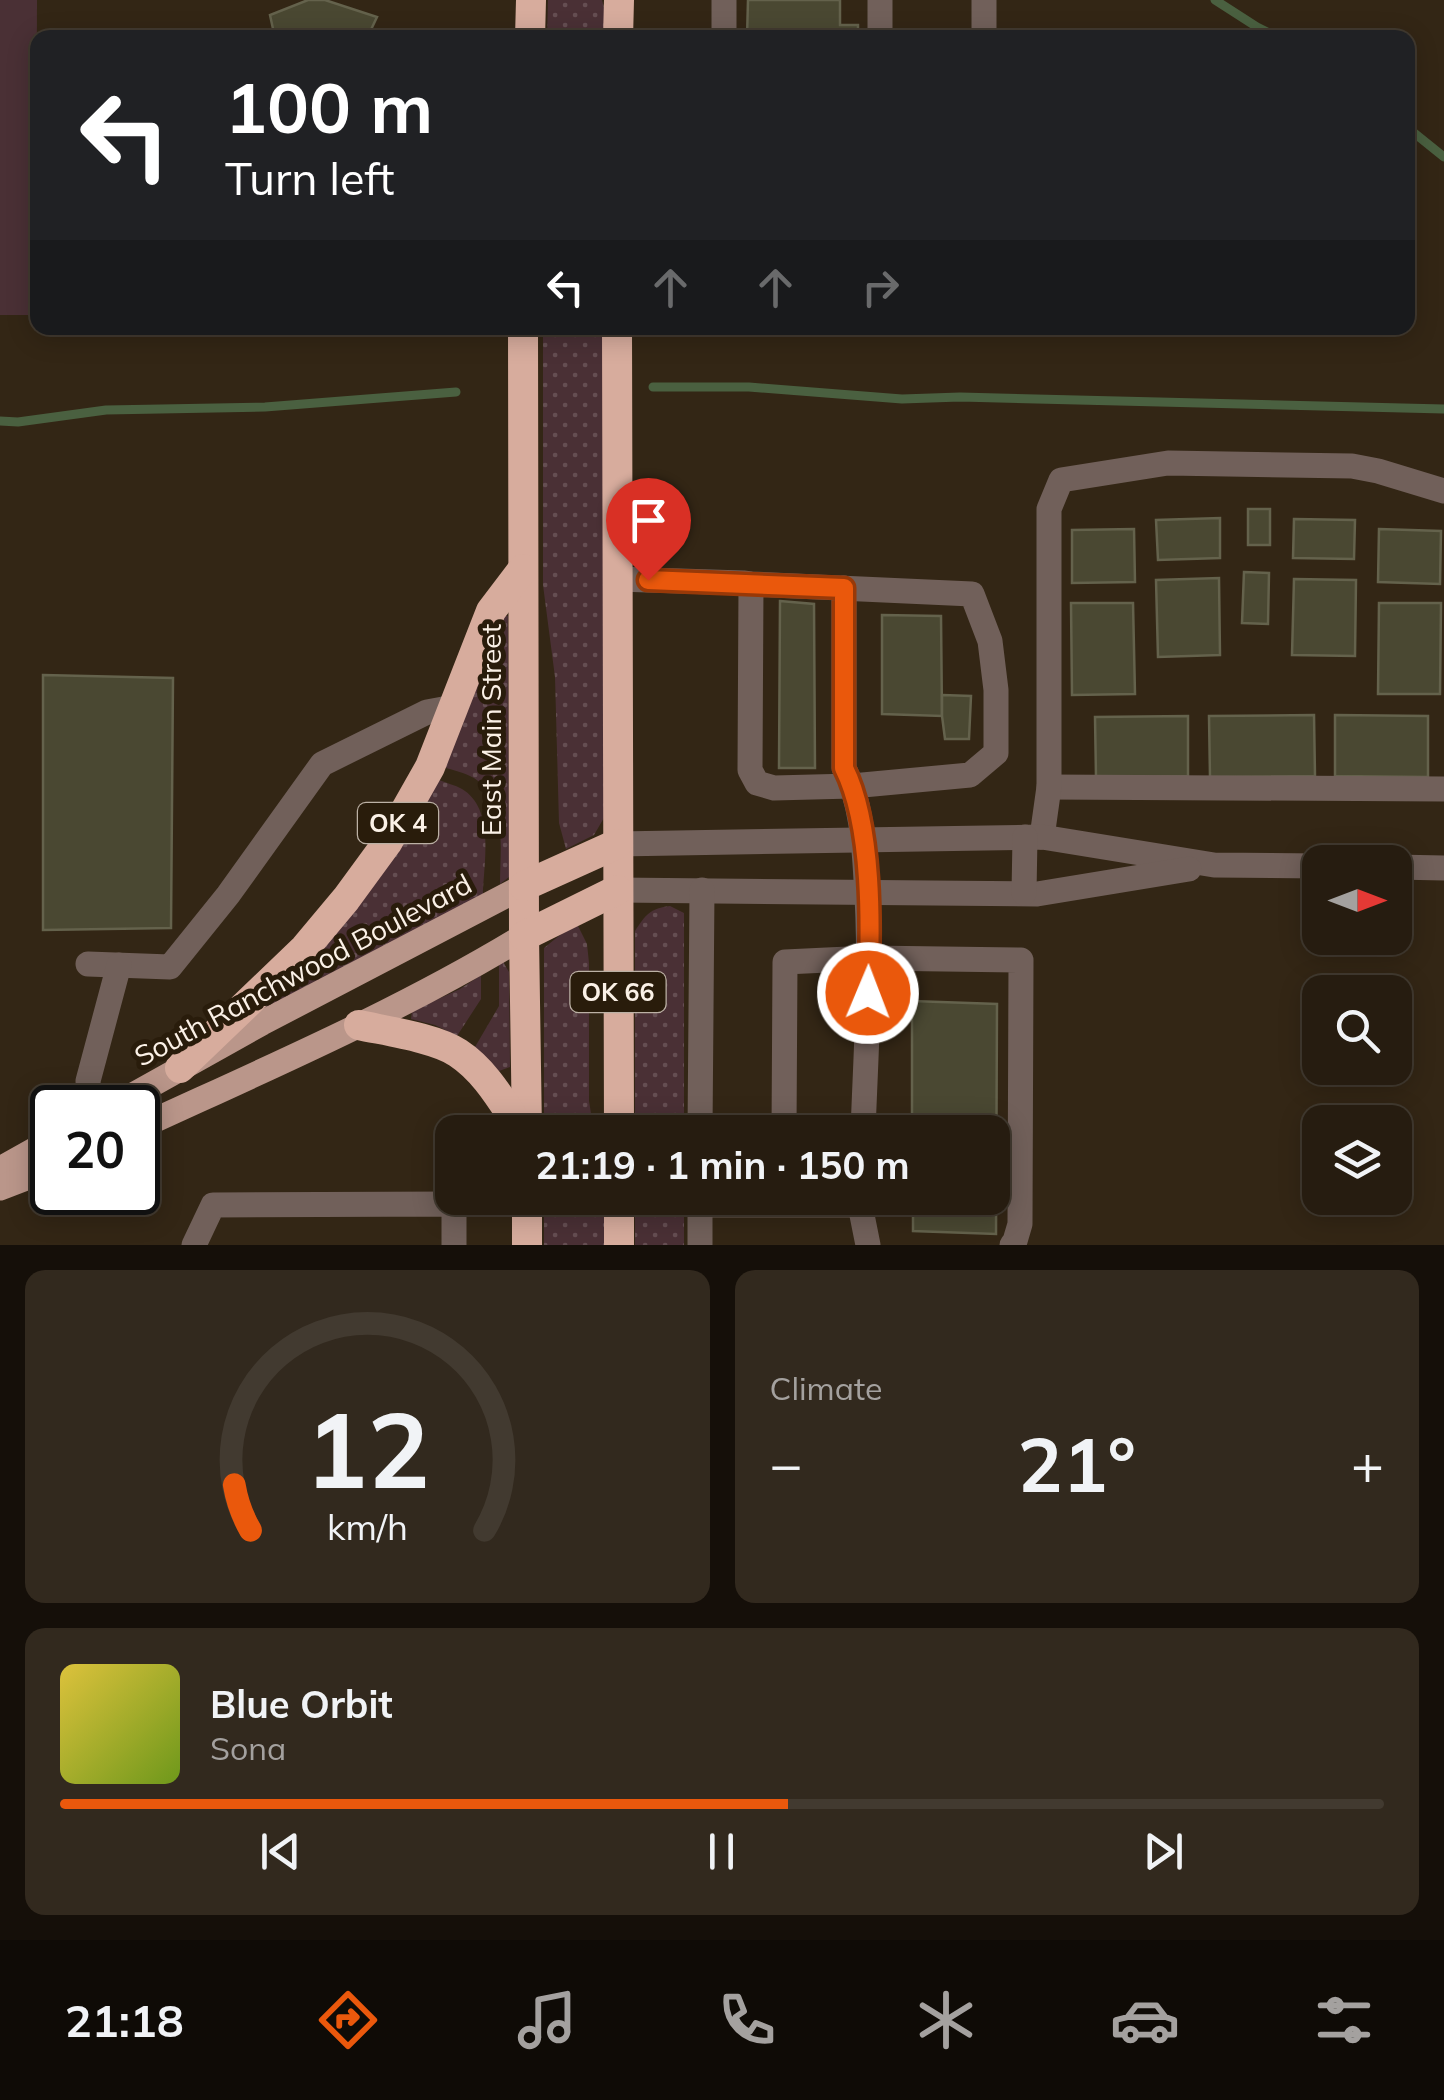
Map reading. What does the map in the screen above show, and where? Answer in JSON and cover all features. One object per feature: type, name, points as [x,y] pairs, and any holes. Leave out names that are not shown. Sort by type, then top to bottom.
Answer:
[{"type":"highway","points":[[530,30],[531,0]]},
{"type":"highway","points":[[618,30],[619,0]]},
{"type":"highway","name":"East Main Street","points":[[522,335],[525,1115]]},
{"type":"highway","points":[[524,936],[618,890],[617,335]]},
{"type":"highway","name":"OK 4","points":[[180,1068],[305,948],[387,843],[430,768],[491,611],[523,569]]},
{"type":"highway","points":[[524,886],[616,844]]},
{"type":"highway","name":"OK 66","points":[[618,890],[618,1115]]},
{"type":"highway","points":[[359,1025],[456,1052],[488,1081],[513,1115]]},
{"type":"highway","points":[[527,1215],[527,1245]]},
{"type":"highway","points":[[619,1215],[619,1245]]},
{"type":"main road","name":"South Ranchwood Boulevard","points":[[150,1085],[524,886]]},
{"type":"main road","points":[[160,1118],[359,1025],[524,936]]},
{"type":"main road","points":[[0,1169],[30,1152]]},
{"type":"main road","points":[[0,1188],[30,1176]]},
{"type":"street","points":[[724,0],[724,30]]},
{"type":"street","points":[[880,0],[880,30]]},
{"type":"street","points":[[984,0],[984,30]]},
{"type":"street","points":[[1024,893],[1034,837],[1049,787],[1049,509],[1061,480],[1168,463],[1352,466],[1444,491]]},
{"type":"street","points":[[617,579],[752,584],[972,594],[990,641],[996,690],[996,753],[970,775],[852,786],[764,786],[753,778],[750,770],[752,584]]},
{"type":"street","points":[[844,588],[844,768],[864,840],[870,958],[864,1115]]},
{"type":"street","points":[[88,964],[170,966],[228,895],[322,764],[427,712],[454,707]]},
{"type":"street","points":[[1049,787],[1444,789]]},
{"type":"street","points":[[616,844],[1034,837],[1214,865],[1302,866]]},
{"type":"street","points":[[618,890],[1037,894],[1214,865]]},
{"type":"street","points":[[1412,867],[1444,868]]},
{"type":"street","points":[[700,1115],[702,890]]},
{"type":"street","points":[[784,1115],[785,962],[870,958],[1021,960],[1020,1224],[1012,1245]]},
{"type":"street","points":[[88,1085],[119,965]]},
{"type":"street","points":[[194,1245],[213,1205],[454,1204],[454,1245]]},
{"type":"street","points":[[700,1215],[700,1245]]},
{"type":"street","points":[[863,1215],[868,1245]]},
{"type":"shaded area","points":[[0,0],[37,0],[37,30],[30,30],[30,315],[0,315]]},
{"type":"shaded area","points":[[548,0],[602,0],[605,30],[547,30]]},
{"type":"shaded area","points":[[543,335],[604,335],[605,816],[594,835],[566,849],[559,823],[555,677],[543,585]]},
{"type":"shaded area","points":[[501,616],[508,616],[509,877],[500,884],[500,826],[492,799],[474,778],[443,767]]},
{"type":"shaded area","points":[[439,780],[462,789],[479,809],[485,837],[483,894],[258,1013]]},
{"type":"shaded area","points":[[670,906],[684,913],[684,1115],[635,1115],[635,931],[658,908]]},
{"type":"shaded area","points":[[576,922],[587,944],[591,1115],[544,1115],[544,948]]},
{"type":"shaded area","points":[[502,960],[509,972],[510,1067],[499,1071],[475,1047],[499,1006]]},
{"type":"shaded area","points":[[481,975],[481,999],[457,1036],[411,1019],[412,1011]]},
{"type":"shaded area","points":[[544,1215],[604,1215],[604,1245],[544,1245]]},
{"type":"shaded area","points":[[635,1215],[684,1215],[684,1245],[635,1245]]},
{"type":"building","points":[[308,0],[325,0],[377,17],[371,30],[273,30],[270,15]]},
{"type":"building","points":[[748,0],[840,0],[840,25],[858,25],[858,30],[747,30]]},
{"type":"building","points":[[1248,509],[1270,509],[1270,545],[1248,545]]},
{"type":"building","points":[[1220,518],[1220,558],[1158,560],[1156,520]]},
{"type":"building","points":[[1294,519],[1355,520],[1354,559],[1293,558]]},
{"type":"building","points":[[1134,529],[1135,582],[1072,583],[1072,530]]},
{"type":"building","points":[[1379,529],[1441,531],[1440,584],[1378,582]]},
{"type":"building","points":[[1244,572],[1269,573],[1268,624],[1242,623]]},
{"type":"building","points":[[1219,578],[1220,655],[1158,657],[1156,580]]},
{"type":"building","points":[[1294,579],[1356,580],[1355,656],[1292,655]]},
{"type":"building","points":[[780,601],[814,604],[815,768],[779,768]]},
{"type":"building","points":[[1071,603],[1133,603],[1135,694],[1072,695]]},
{"type":"building","points":[[1379,603],[1441,603],[1440,694],[1378,694]]},
{"type":"building","points":[[882,615],[941,616],[942,716],[882,714]]},
{"type":"building","points":[[43,675],[173,678],[171,928],[43,930]]},
{"type":"building","points":[[942,695],[971,696],[969,739],[945,739]]},
{"type":"building","points":[[1314,715],[1315,776],[1210,777],[1209,716]]},
{"type":"building","points":[[1335,715],[1428,716],[1428,777],[1335,776]]},
{"type":"building","points":[[1188,716],[1188,776],[1096,777],[1095,717]]},
{"type":"building","points":[[912,1001],[997,1004],[997,1115],[912,1115]]},
{"type":"building","points":[[913,1215],[996,1215],[996,1234],[913,1231]]},
{"type":"waterway","points":[[1215,0],[1263,30]]},
{"type":"waterway","points":[[1415,134],[1444,157]]},
{"type":"waterway","points":[[653,387],[749,387],[902,399],[960,397],[1444,409]]},
{"type":"waterway","points":[[0,421],[106,410],[265,407],[456,392]]},
{"type":"route","points":[[648,580],[844,588],[844,768],[864,840],[868,993]]}]
